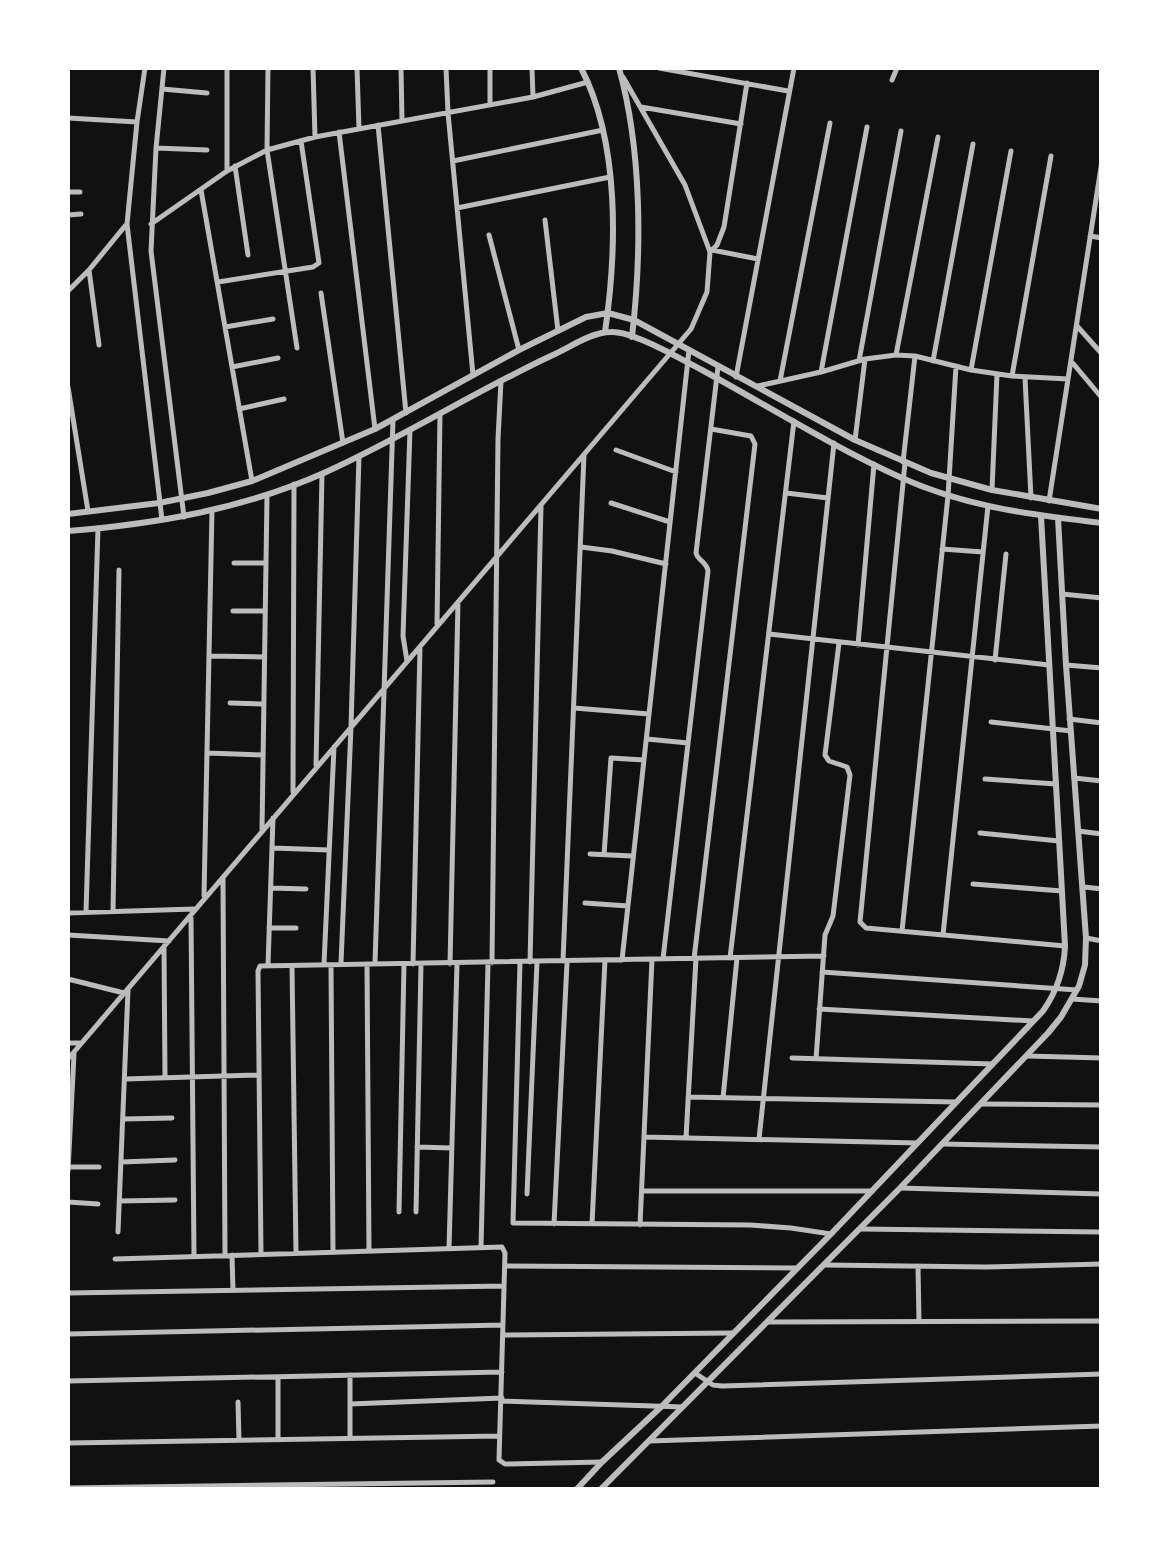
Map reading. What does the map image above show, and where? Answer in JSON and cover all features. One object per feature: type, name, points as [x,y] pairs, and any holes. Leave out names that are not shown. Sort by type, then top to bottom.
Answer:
[{"type":"street","points":[[145,68],[126,224],[162,520]]},
{"type":"street","points":[[164,68],[151,224],[184,517]]},
{"type":"street","points":[[227,68],[227,171]]},
{"type":"street","points":[[268,68],[268,150],[297,348]]},
{"type":"street","points":[[313,68],[315,137]]},
{"type":"street","points":[[357,68],[358,129]]},
{"type":"street","points":[[401,68],[402,121]]},
{"type":"street","points":[[446,68],[473,375]]},
{"type":"street","points":[[490,68],[490,105]]},
{"type":"street","points":[[532,68],[532,97]]},
{"type":"street","points":[[581,68],[603,130],[610,177],[613,232],[604,332]]},
{"type":"street","points":[[658,68],[790,91]]},
{"type":"street","points":[[736,376],[794,68]]},
{"type":"street","points":[[892,80],[898,68]]},
{"type":"street","points":[[68,1059],[671,354],[701,311],[709,282],[711,251],[685,185],[620,70]]},
{"type":"street","points":[[620,70],[635,165],[637,235],[632,337]]},
{"type":"street","points":[[151,224],[227,171],[268,150],[339,132],[532,97],[588,82]]},
{"type":"street","points":[[711,251],[722,236],[747,83]]},
{"type":"street","points":[[162,89],[207,92]]},
{"type":"street","points":[[641,107],[741,124]]},
{"type":"street","points":[[68,118],[136,122]]},
{"type":"street","points":[[780,381],[830,123]]},
{"type":"street","points":[[378,125],[406,413]]},
{"type":"street","points":[[821,372],[868,126]]},
{"type":"street","points":[[452,161],[603,130]]},
{"type":"street","points":[[339,132],[374,430]]},
{"type":"street","points":[[855,440],[862,360],[901,132]]},
{"type":"street","points":[[896,354],[938,137]]},
{"type":"street","points":[[217,282],[314,267],[319,262],[301,141]]},
{"type":"street","points":[[933,360],[973,144]]},
{"type":"street","points":[[156,148],[207,150]]},
{"type":"street","points":[[971,370],[1011,151]]},
{"type":"street","points":[[1012,376],[1051,156]]},
{"type":"street","points":[[1050,501],[1102,161]]},
{"type":"street","points":[[235,166],[248,254]]},
{"type":"street","points":[[457,208],[610,177]]},
{"type":"street","points":[[201,190],[252,481]]},
{"type":"street","points":[[68,192],[80,192]]},
{"type":"street","points":[[68,214],[81,214]]},
{"type":"street","points":[[546,220],[558,331]]},
{"type":"street","points":[[68,291],[126,224]]},
{"type":"street","points":[[488,235],[519,350]]},
{"type":"street","points":[[1090,236],[1102,238]]},
{"type":"street","points":[[711,251],[758,259]]},
{"type":"street","points":[[88,270],[99,345]]},
{"type":"street","points":[[321,293],[343,444]]},
{"type":"street","points":[[68,514],[159,503],[252,481],[374,430],[519,350],[586,317],[608,313],[634,320],[904,463],[992,490],[1102,509]]},
{"type":"street","points":[[225,327],[273,319]]},
{"type":"street","points":[[1076,325],[1102,354]]},
{"type":"street","points":[[68,531],[184,517],[322,474],[544,358],[604,332],[632,337],[688,362],[874,464],[948,496],[1041,516],[1102,523]]},
{"type":"street","points":[[622,960],[689,350]]},
{"type":"street","points":[[755,387],[896,354],[997,374],[1068,379]]},
{"type":"street","points":[[915,356],[861,924],[866,928],[1065,946]]},
{"type":"street","points":[[232,368],[278,358]]},
{"type":"street","points":[[1071,361],[1102,398]]},
{"type":"street","points":[[663,959],[708,571],[696,553],[718,366]]},
{"type":"street","points":[[902,931],[948,496],[956,366]]},
{"type":"street","points":[[992,490],[997,374]]},
{"type":"street","points":[[1025,378],[1032,498]]},
{"type":"street","points":[[481,1248],[501,381]]},
{"type":"street","points":[[68,388],[88,511]]},
{"type":"street","points":[[239,409],[284,398]]},
{"type":"street","points":[[436,627],[440,414]]},
{"type":"street","points":[[369,1251],[371,964],[393,420]]},
{"type":"street","points":[[724,1098],[734,958],[794,421]]},
{"type":"street","points":[[686,1138],[695,958],[756,440],[712,429]]},
{"type":"street","points":[[407,661],[402,636],[410,430]]},
{"type":"street","points":[[760,1139],[834,442]]},
{"type":"street","points":[[616,450],[676,472]]},
{"type":"street","points":[[554,1224],[584,455]]},
{"type":"street","points":[[341,964],[359,456]]},
{"type":"street","points":[[858,645],[874,464]]},
{"type":"street","points":[[316,768],[322,474]]},
{"type":"street","points":[[292,795],[294,484]]},
{"type":"street","points":[[785,493],[828,498]]},
{"type":"street","points":[[262,833],[267,494]]},
{"type":"street","points":[[611,503],[670,522]]},
{"type":"street","points":[[527,1194],[541,506]]},
{"type":"street","points":[[943,935],[988,506]]},
{"type":"street","points":[[204,899],[212,510]]},
{"type":"street","points":[[576,1490],[831,1234],[1033,1022],[1057,988],[1065,946],[1041,516]]},
{"type":"street","points":[[600,1490],[1027,1056],[1077,990],[1085,965],[1084,887],[1070,731],[1058,518]]},
{"type":"street","points":[[86,912],[98,528]]},
{"type":"street","points":[[580,547],[666,564]]},
{"type":"street","points":[[942,549],[983,552]]},
{"type":"street","points":[[995,660],[1006,554]]},
{"type":"street","points":[[234,563],[266,564]]},
{"type":"street","points":[[113,912],[119,570]]},
{"type":"street","points":[[1062,594],[1102,598]]},
{"type":"street","points":[[449,1248],[458,602]]},
{"type":"street","points":[[233,610],[265,611]]},
{"type":"street","points":[[768,634],[1049,665]]},
{"type":"street","points":[[816,1058],[826,930],[833,916],[850,774],[847,767],[829,761],[826,755],[838,643]]},
{"type":"street","points":[[416,1212],[420,647]]},
{"type":"street","points":[[209,656],[264,657]]},
{"type":"street","points":[[1066,665],[1102,668]]},
{"type":"street","points":[[230,703],[264,704]]},
{"type":"street","points":[[574,708],[650,714]]},
{"type":"street","points":[[1070,719],[1102,723]]},
{"type":"street","points":[[990,722],[1070,731]]},
{"type":"street","points":[[646,739],[688,742]]},
{"type":"street","points":[[332,1252],[327,964],[334,747]]},
{"type":"street","points":[[207,753],[263,755]]},
{"type":"street","points":[[604,855],[611,758],[644,760]]},
{"type":"street","points":[[1074,778],[1102,781]]},
{"type":"street","points":[[984,779],[1056,784]]},
{"type":"street","points":[[265,965],[273,818]]},
{"type":"street","points":[[1078,831],[1102,834]]},
{"type":"street","points":[[980,833],[1059,841]]},
{"type":"street","points":[[272,848],[329,850]]},
{"type":"street","points":[[590,854],[634,856]]},
{"type":"street","points":[[223,877],[224,1076],[233,1290]]},
{"type":"street","points":[[974,884],[1062,890]]},
{"type":"street","points":[[1084,887],[1102,889]]},
{"type":"street","points":[[270,888],[306,890]]},
{"type":"street","points":[[585,903],[628,906]]},
{"type":"street","points":[[68,912],[194,912]]},
{"type":"street","points":[[194,912],[194,1256]]},
{"type":"street","points":[[269,928],[296,928]]},
{"type":"street","points":[[68,934],[166,943]]},
{"type":"street","points":[[1086,938],[1102,941]]},
{"type":"street","points":[[166,943],[166,1078]]},
{"type":"street","points":[[261,1254],[258,971],[265,965],[824,956]]},
{"type":"street","points":[[592,1224],[605,960]]},
{"type":"street","points":[[640,1225],[652,960]]},
{"type":"street","points":[[520,962],[512,1220],[517,1224],[770,1226],[831,1234]]},
{"type":"street","points":[[399,1212],[404,964]]},
{"type":"street","points":[[292,965],[296,1253]]},
{"type":"street","points":[[822,972],[1077,990]]},
{"type":"street","points":[[68,979],[126,990]]},
{"type":"street","points":[[118,1232],[126,990]]},
{"type":"street","points":[[1072,999],[1102,1000]]},
{"type":"street","points":[[820,1009],[1033,1022]]},
{"type":"street","points":[[68,1043],[81,1043]]},
{"type":"street","points":[[74,1051],[68,1165],[99,1167]]},
{"type":"street","points":[[1027,1056],[1102,1058]]},
{"type":"street","points":[[792,1058],[992,1064]]},
{"type":"street","points":[[124,1079],[259,1076]]},
{"type":"street","points":[[688,1097],[957,1102]]},
{"type":"street","points":[[981,1104],[1102,1105]]},
{"type":"street","points":[[123,1118],[172,1118]]},
{"type":"street","points":[[644,1137],[918,1143]]},
{"type":"street","points":[[942,1144],[1102,1146]]},
{"type":"street","points":[[418,1147],[452,1148]]},
{"type":"street","points":[[121,1162],[176,1160]]},
{"type":"street","points":[[900,1188],[1102,1194]]},
{"type":"street","points":[[642,1190],[872,1191]]},
{"type":"street","points":[[119,1202],[175,1200]]},
{"type":"street","points":[[68,1202],[98,1204]]},
{"type":"street","points":[[860,1229],[1102,1232]]},
{"type":"street","points":[[115,1259],[500,1247],[505,1250],[505,1266],[498,1460],[505,1464],[602,1462]]},
{"type":"street","points":[[825,1264],[1102,1264]]},
{"type":"street","points":[[505,1266],[797,1268]]},
{"type":"street","points":[[918,1266],[919,1322]]},
{"type":"street","points":[[68,1293],[504,1286]]},
{"type":"street","points":[[765,1322],[1102,1321]]},
{"type":"street","points":[[68,1334],[503,1325]]},
{"type":"street","points":[[503,1335],[733,1333]]},
{"type":"street","points":[[68,1380],[502,1372]]},
{"type":"street","points":[[695,1373],[722,1386],[1102,1374]]},
{"type":"street","points":[[350,1375],[350,1438]]},
{"type":"street","points":[[278,1376],[278,1440]]},
{"type":"street","points":[[350,1404],[502,1400],[683,1407]]},
{"type":"street","points":[[238,1402],[239,1440]]},
{"type":"street","points":[[648,1442],[1102,1426]]},
{"type":"street","points":[[68,1443],[500,1436]]},
{"type":"street","points":[[68,1488],[493,1482]]}]
